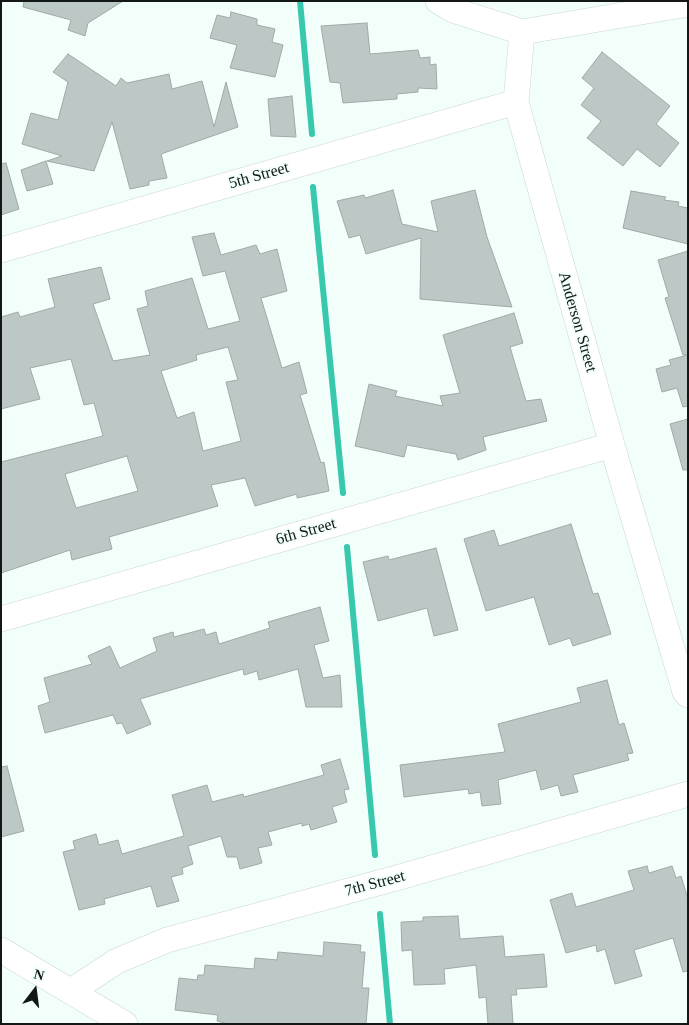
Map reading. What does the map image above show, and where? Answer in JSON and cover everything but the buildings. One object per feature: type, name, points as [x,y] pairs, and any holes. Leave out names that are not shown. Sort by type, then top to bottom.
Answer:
[{"type":"street","points":[[438,1],[453,10],[522,32],[688,4]]},
{"type":"street","name":"Anderson Street","points":[[522,32],[516,102],[612,445],[687,696]]},
{"type":"street","name":"5th Street","points":[[1,250],[516,102]]},
{"type":"street","name":"6th Street","points":[[1,619],[612,445]]},
{"type":"street","name":"7th Street","points":[[71,991],[117,961],[167,940],[400,877],[688,794]]},
{"type":"street","points":[[1,950],[125,1024]]},
{"type":"waterway","points":[[300,1],[312,134]]},
{"type":"waterway","points":[[313,187],[343,493]]},
{"type":"waterway","points":[[347,547],[375,855]]},
{"type":"waterway","points":[[380,914],[390,1024]]}]
